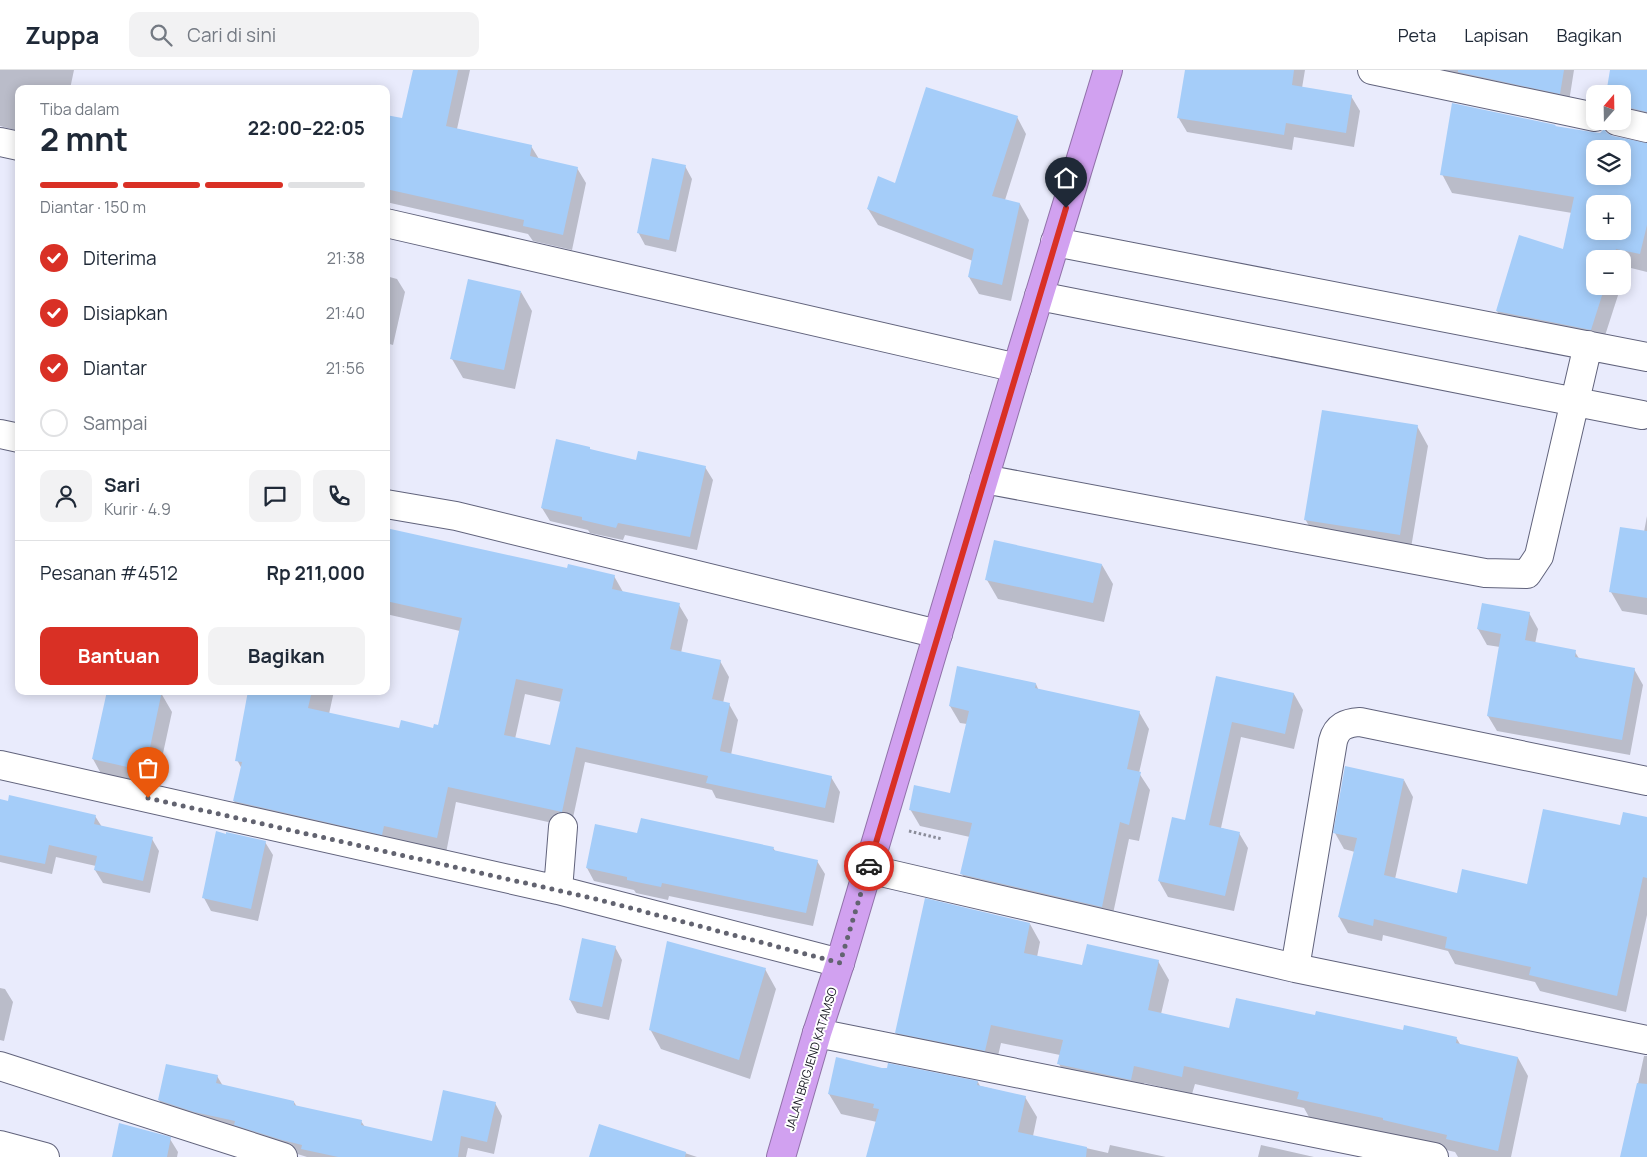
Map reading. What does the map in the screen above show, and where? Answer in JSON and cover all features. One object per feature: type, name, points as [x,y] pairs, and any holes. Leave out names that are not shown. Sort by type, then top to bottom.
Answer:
[{"type":"highway","name":"JALAN BRIGJEND KATAMSO","points":[[781,1157],[1108,70]]},
{"type":"street","points":[[1372,70],[1586,115]]},
{"type":"street","points":[[1631,124],[1647,128]]},
{"type":"street","points":[[0,142],[15,145]]},
{"type":"street","points":[[390,223],[1017,368]]},
{"type":"street","points":[[1055,242],[1647,357]]},
{"type":"street","points":[[1039,296],[1642,415]]},
{"type":"street","points":[[984,479],[1485,573],[1527,574],[1539,556],[1588,345]]},
{"type":"street","points":[[0,434],[15,437]]},
{"type":"street","points":[[390,505],[456,516],[938,634]]},
{"type":"street","points":[[1295,968],[1333,741],[1335,732],[1340,727],[1360,722],[1647,781]]},
{"type":"street","points":[[0,765],[558,890],[840,963]]},
{"type":"street","points":[[558,890],[563,827]]},
{"type":"street","points":[[868,869],[1295,968],[1647,1040]]},
{"type":"street","points":[[817,1033],[1434,1157]]},
{"type":"street","points":[[0,1066],[282,1157]]},
{"type":"street","points":[[0,1145],[45,1157]]},
{"type":"building","points":[[413,70],[458,70],[446,126],[532,145],[530,156],[578,167],[563,235],[523,226],[524,220],[390,190],[390,116],[402,118]]},
{"type":"building","points":[[1185,70],[1294,70],[1292,85],[1352,95],[1346,133],[1286,123],[1284,135],[1177,118]]},
{"type":"building","points":[[1458,70],[1564,70],[1560,94],[1458,72]]},
{"type":"building","points":[[1610,70],[1647,70],[1647,112],[1631,108],[1631,85],[1608,85]]},
{"type":"building","points":[[926,87],[1018,116],[992,196],[1020,203],[1002,285],[968,277],[974,249],[867,209],[878,176],[895,183]]},
{"type":"building","points":[[1452,103],[1555,126],[1600,133],[1605,130],[1613,136],[1647,143],[1647,225],[1640,254],[1631,252],[1631,250],[1586,250],[1586,295],[1602,295],[1591,330],[1496,311],[1519,235],[1563,249],[1574,197],[1440,175]]},
{"type":"building","points":[[652,158],[686,165],[669,240],[637,233]]},
{"type":"building","points":[[468,279],[521,291],[504,370],[450,359]]},
{"type":"building","points":[[1322,410],[1418,425],[1400,535],[1304,520]]},
{"type":"building","points":[[556,439],[636,460],[638,451],[706,466],[690,537],[618,523],[616,528],[582,520],[582,517],[541,508]]},
{"type":"building","points":[[1620,527],[1647,531],[1647,598],[1609,592]]},
{"type":"building","points":[[390,529],[567,568],[568,564],[615,575],[612,589],[680,603],[670,649],[721,660],[712,699],[730,703],[720,751],[832,776],[825,808],[706,783],[708,776],[576,747],[562,812],[448,787],[437,838],[384,826],[382,835],[233,801],[242,762],[235,761],[247,695],[311,695],[308,708],[399,728],[401,720],[433,728],[434,724],[438,725],[462,618],[390,602]],"holes":[[[516,679],[563,689],[550,745],[504,735]]]},
{"type":"building","points":[[994,540],[1102,564],[1093,603],[985,580]]},
{"type":"building","points":[[1482,603],[1530,612],[1525,640],[1576,650],[1575,657],[1635,668],[1622,740],[1487,716],[1501,634],[1477,629]]},
{"type":"building","points":[[957,666],[1036,683],[1035,688],[1140,711],[1127,769],[1141,772],[1129,825],[1120,822],[1102,907],[960,874],[972,823],[909,810],[914,785],[950,793],[969,711],[949,706]]},
{"type":"building","points":[[1216,676],[1294,693],[1285,734],[1232,722],[1209,825],[1240,832],[1225,896],[1158,881],[1172,817],[1185,820]]},
{"type":"building","points":[[106,695],[161,695],[145,771],[92,759]]},
{"type":"building","points":[[1345,766],[1404,779],[1384,875],[1457,893],[1462,869],[1527,884],[1543,809],[1620,825],[1623,812],[1647,817],[1647,878],[1643,877],[1617,996],[1529,975],[1531,967],[1445,948],[1447,937],[1374,919],[1373,926],[1338,917],[1357,838],[1333,833]]},
{"type":"building","points":[[9,795],[96,815],[94,824],[153,837],[143,881],[94,870],[97,856],[49,845],[45,864],[0,855],[0,799],[8,801]]},
{"type":"building","points":[[641,818],[774,847],[773,850],[818,860],[806,913],[662,883],[661,887],[627,880],[627,877],[586,868],[595,824],[637,833]]},
{"type":"building","points":[[216,831],[266,841],[251,909],[202,898]]},
{"type":"building","points":[[925,898],[1030,923],[1024,953],[1082,965],[1087,944],[1159,960],[1148,1010],[1229,1028],[1236,998],[1315,1015],[1316,1011],[1403,1030],[1404,1025],[1457,1037],[1456,1043],[1518,1057],[1498,1151],[1446,1139],[1447,1135],[1383,1120],[1383,1118],[1297,1099],[1299,1092],[1184,1066],[1182,1077],[1134,1066],[1131,1080],[1057,1064],[1063,1040],[991,1025],[985,1051],[895,1033]]},
{"type":"building","points":[[582,938],[616,946],[602,1007],[569,1000]]},
{"type":"building","points":[[667,941],[766,968],[739,1060],[649,1030]]},
{"type":"building","points":[[836,1057],[882,1068],[887,1068],[888,1063],[978,1081],[977,1085],[1026,1096],[1018,1132],[1087,1147],[1086,1157],[866,1157],[879,1109],[873,1108],[874,1104],[828,1094]]},
{"type":"building","points":[[166,1064],[218,1075],[216,1083],[294,1101],[294,1105],[362,1120],[361,1125],[432,1141],[443,1090],[496,1102],[487,1142],[461,1136],[458,1157],[338,1157],[301,1149],[302,1145],[234,1125],[235,1121],[194,1112],[158,1100]]},
{"type":"building","points":[[1637,1083],[1647,1084],[1647,1157],[1620,1157]]},
{"type":"building","points":[[119,1123],[171,1137],[167,1157],[112,1157]]},
{"type":"building","points":[[599,1124],[686,1152],[685,1157],[589,1157]]},
{"type":"way so far","points":[[148,798],[521,881],[840,963],[869,866]]},
{"type":"route","points":[[869,866],[1066,208]]}]
